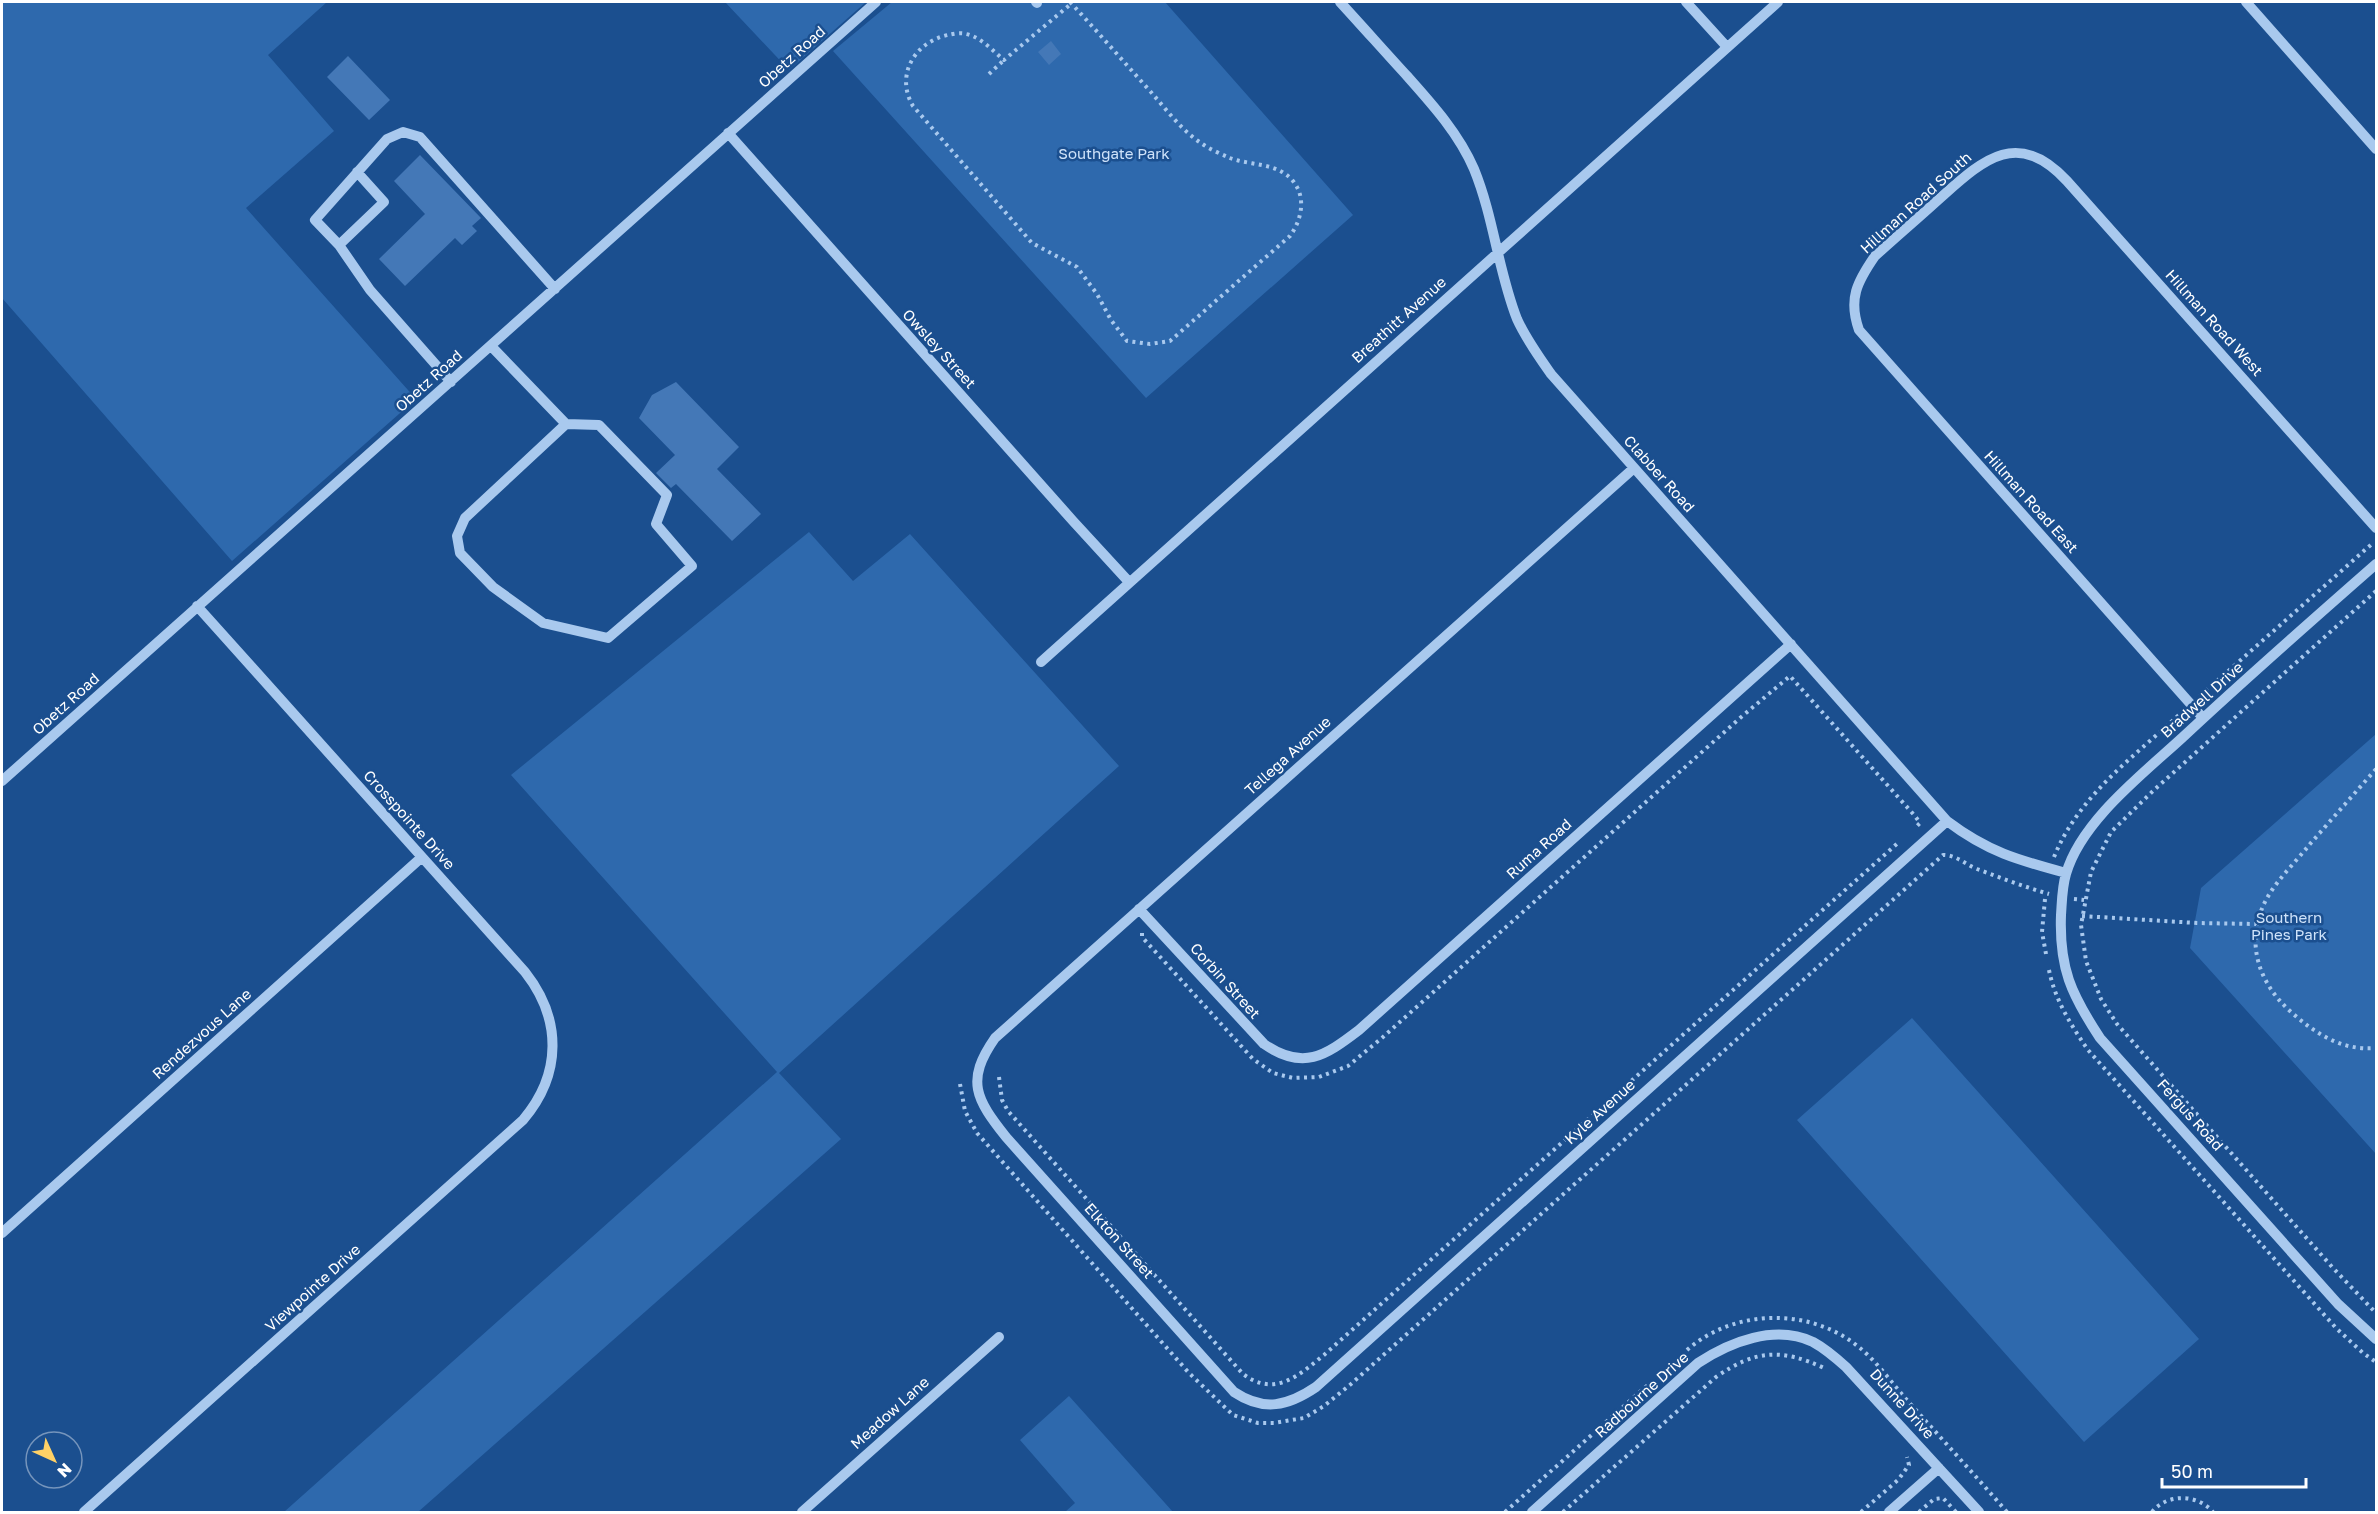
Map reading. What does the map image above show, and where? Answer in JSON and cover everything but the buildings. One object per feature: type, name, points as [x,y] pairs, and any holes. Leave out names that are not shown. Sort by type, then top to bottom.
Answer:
[{"type":"street","name":"Obetz Road","points":[[2,782],[876,2]]},
{"type":"street","name":"Clabber Road","points":[[1340,2],[1456,134],[1474,169],[1488,210],[1497,252],[1518,319],[1533,349],[1551,374],[1947,822],[1965,835],[2007,857],[2066,873]]},
{"type":"street","points":[[1686,2],[1727,47]]},
{"type":"street","name":"Breathitt Avenue","points":[[1041,662],[1778,2]]},
{"type":"street","points":[[2246,2],[2376,149]]},
{"type":"street","points":[[451,382],[369,290],[339,245],[315,220],[387,139],[403,132],[420,137],[555,289]]},
{"type":"street","name":"Owsley Street","points":[[728,133],[1072,521],[1129,582]]},
{"type":"street","name":"Hillman Road South","points":[[1854,298],[1862,274],[1875,256],[1971,171],[1992,158],[2018,153]]},
{"type":"street","name":"Hillman Road West","points":[[2018,153],[2033,156],[2057,170],[2376,528]]},
{"type":"street","points":[[339,245],[384,202],[357,172]]},
{"type":"street","name":"Hillman Road East","points":[[1854,298],[1854,314],[1859,330],[1870,344],[2203,718]]},
{"type":"street","points":[[491,346],[566,424],[599,425],[667,495],[656,524],[692,566],[608,638],[543,623],[493,587],[460,554],[457,536],[465,518],[566,424]]},
{"type":"street","name":"Tellega Avenue","points":[[977,1077],[981,1063],[995,1038],[1635,468]]},
{"type":"street","name":"Bradwell Drive","points":[[2066,873],[2076,852],[2101,815],[2203,718],[2376,564]]},
{"type":"street","name":"Crosspointe Drive","points":[[197,606],[534,983],[546,1008],[552,1029],[553,1047],[549,1077]]},
{"type":"street","name":"Ruma Road","points":[[1298,1059],[1315,1057],[1331,1050],[1359,1030],[1791,644]]},
{"type":"street","name":"Kyle Avenue","points":[[1263,1405],[1292,1401],[1316,1387],[1947,822]]},
{"type":"street","name":"Rendezvous Lane","points":[[2,1233],[422,857]]},
{"type":"street","name":"Fergus Road","points":[[2066,873],[2060,936],[2062,960],[2084,1014],[2100,1038],[2338,1304],[2376,1339]]},
{"type":"street","name":"Corbin Street","points":[[1139,909],[1253,1034],[1274,1051],[1286,1057],[1298,1059]]},
{"type":"street","name":"Viewpointe Drive","points":[[84,1512],[523,1120],[542,1093],[549,1077]]},
{"type":"street","name":"Elkton Street","points":[[977,1077],[978,1095],[985,1110],[1006,1137],[1226,1383],[1243,1397],[1263,1405]]},
{"type":"street","name":"Meadow Lane","points":[[802,1512],[999,1336]]},
{"type":"street","name":"Radbourne Drive","points":[[1532,1512],[1698,1363],[1719,1349],[1741,1341],[1767,1336],[1789,1336]]},
{"type":"street","name":"Dunne Drive","points":[[1789,1336],[1811,1341],[1829,1352],[1862,1382],[1979,1512]]},
{"type":"street","points":[[1889,1512],[1939,1468]]},
{"type":"path","points":[[989,74],[1071,2],[1178,123],[1201,144],[1231,158],[1276,168],[1294,182],[1302,204],[1296,227],[1290,236],[1170,340],[1150,344],[1127,341],[1077,267],[1032,243],[913,106],[908,97],[905,86],[910,62],[930,41],[964,33],[980,40],[1004,60]]},
{"type":"path","points":[[2376,539],[2100,786],[2084,805],[2058,847],[2049,868],[2042,932],[2051,983],[2068,1021],[2088,1050],[2336,1328],[2376,1362]]},
{"type":"path","points":[[2376,591],[2155,789],[2111,832],[2091,872],[2080,925],[2086,961],[2101,999],[2117,1024],[2333,1268],[2376,1313]]},
{"type":"path","points":[[1139,909],[1142,938],[1253,1059],[1273,1073],[1293,1078],[1319,1077],[1348,1066],[1383,1037],[1790,676],[1915,816],[1920,823],[1911,831]]},
{"type":"path","points":[[2376,768],[2271,891],[2256,924],[2254,951],[2268,986],[2284,1005],[2314,1032],[2334,1042],[2355,1048],[2376,1048]]},
{"type":"path","points":[[999,1077],[1002,1101],[1008,1111],[1197,1325],[1250,1380],[1278,1384],[1293,1380],[1324,1355],[1903,838]]},
{"type":"path","points":[[960,1084],[965,1111],[977,1133],[1189,1373],[1233,1415],[1258,1423],[1274,1423],[1304,1418],[1324,1406],[1351,1384],[1943,855],[1951,855],[1968,865],[2015,884],[2062,898],[2084,900]]},
{"type":"path","points":[[2082,916],[2256,924]]},
{"type":"path","points":[[1685,1353],[1731,1324],[1764,1317],[1796,1318],[1827,1328],[1861,1348],[2007,1512]]},
{"type":"path","points":[[1563,1512],[1736,1362],[1764,1355],[1789,1355],[1823,1368],[1831,1375]]},
{"type":"path","points":[[1505,1512],[1652,1382]]},
{"type":"path","points":[[1861,1512],[1898,1480],[1909,1465],[1907,1456]]},
{"type":"path","points":[[1919,1512],[1934,1498],[1943,1498],[1956,1512]]},
{"type":"path","points":[[2152,1512],[2156,1507],[2175,1499],[2193,1499],[2208,1506],[2213,1512]]},
{"type":"green space","points":[[2,2],[327,2],[268,55],[334,131],[246,208],[416,399],[232,561],[2,298]]},
{"type":"green space","points":[[725,2],[866,2],[789,70]]},
{"type":"green space","name":"Southgate Park","points":[[892,2],[1165,2],[1353,215],[1146,398],[833,51]]},
{"type":"green space","points":[[809,532],[853,581],[910,534],[1119,766],[779,1073],[841,1139],[418,1512],[284,1512],[777,1072],[511,775]]},
{"type":"green space","name":"Southern Pines Park","points":[[2376,734],[2376,1154],[2190,948],[2201,888]]},
{"type":"green space","points":[[1912,1018],[2199,1339],[2084,1442],[1797,1120]]},
{"type":"green space","points":[[1069,1396],[1173,1512],[1065,1512],[1075,1503],[1020,1440]]}]
